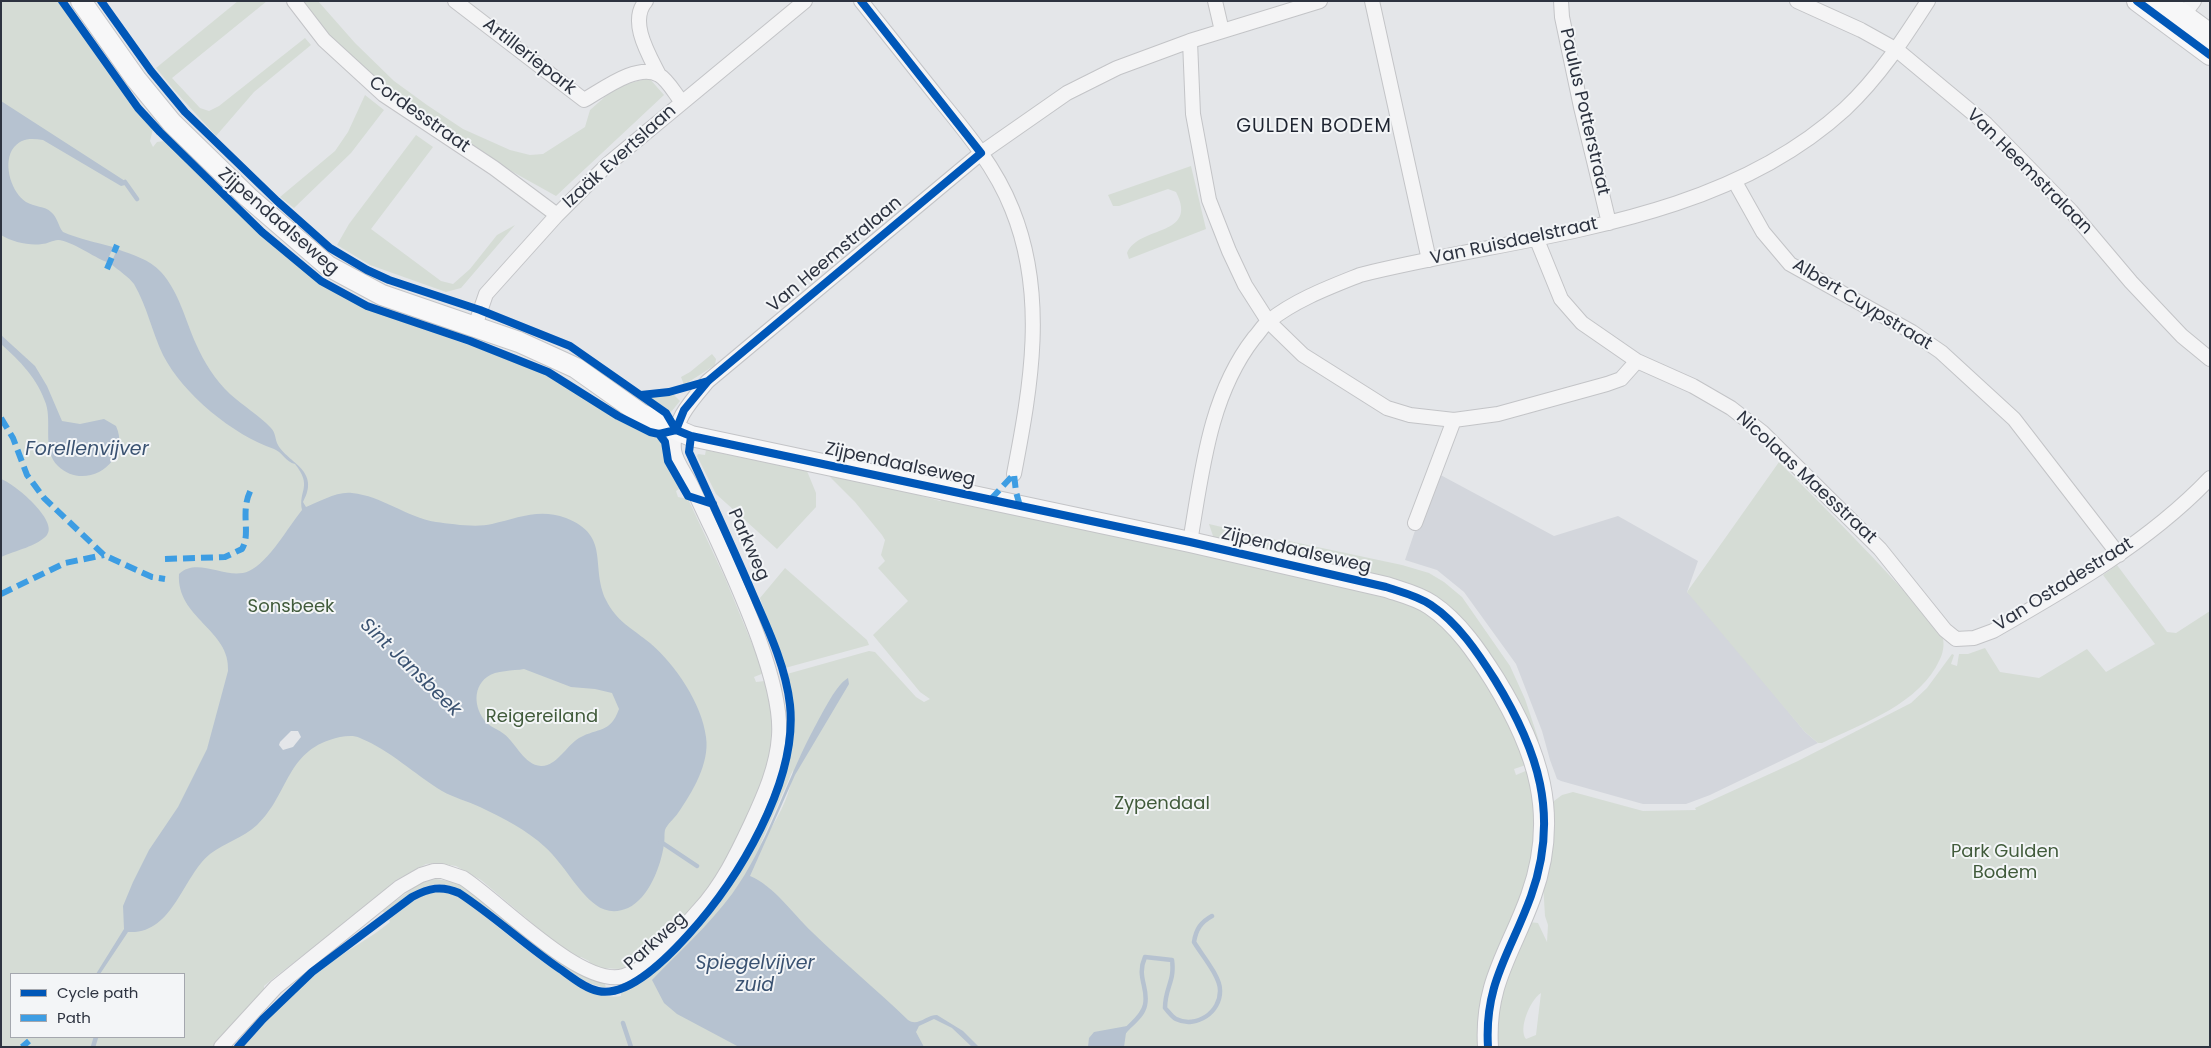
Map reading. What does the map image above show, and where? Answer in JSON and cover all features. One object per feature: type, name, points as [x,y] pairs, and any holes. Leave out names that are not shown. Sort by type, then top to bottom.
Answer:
[{"type":"main road","name":"Zijpendaalseweg","points":[[81,1],[136,79],[172,123],[248,197],[328,266],[382,295],[519,342],[576,368],[641,414],[676,430],[692,436],[1190,542],[1411,594],[1431,605],[1458,630],[1484,662],[1506,697],[1525,735],[1537,765],[1542,790],[1544,826],[1539,864],[1532,896],[1491,993],[1486,1026],[1488,1047]]},
{"type":"main road","points":[[2137,1],[2184,15],[2210,55]]},
{"type":"main road","points":[[2165,1],[2210,34]]},
{"type":"street","name":"Cordesstraat","points":[[294,1],[324,40],[384,95],[494,168],[557,215]]},
{"type":"street","name":"Artilleriepark","points":[[455,1],[584,100],[632,73],[659,74]]},
{"type":"street","points":[[646,1],[641,7],[639,24],[646,47],[659,74],[682,102]]},
{"type":"street","name":"Izaäk Evertslaan","points":[[475,326],[486,294],[557,215],[608,164],[805,1]]},
{"type":"street","points":[[861,1],[981,153],[1012,209],[1030,275],[1034,328],[1033,362],[1027,408],[1014,474]]},
{"type":"street","points":[[1215,1],[1222,31]]},
{"type":"street","name":"Van Heemstralaan","points":[[676,430],[684,410],[708,381],[981,153],[1067,93],[1117,68],[1190,41],[1320,1]]},
{"type":"street","points":[[1372,1],[1429,260]]},
{"type":"street","name":"Paulus Potterstraat","points":[[1561,1],[1581,107],[1609,223]]},
{"type":"street","name":"Van Heemstralaan","points":[[1797,1],[1861,30],[1897,50],[1986,124],[2071,211],[2131,282],[2182,336],[2210,360]]},
{"type":"street","name":"Van Ruisdaelstraat","points":[[1190,542],[1221,396],[1239,359],[1268,321],[1327,289],[1360,275],[1537,240],[1609,223],[1735,182],[1810,137],[1838,115],[1879,73],[1897,50],[1928,1]]},
{"type":"street","points":[[1190,41],[1193,114],[1210,200],[1229,251],[1245,284],[1268,321],[1302,355],[1387,408],[1410,415],[1454,420],[1498,414],[1607,384],[1621,379],[1637,360]]},
{"type":"street","name":"Albert Cuypstraat","points":[[1735,182],[1763,232],[1790,264],[1912,332],[1941,352],[2014,419],[2119,554]]},
{"type":"street","name":"Nicolaas Maesstraat","points":[[1537,240],[1561,299],[1582,323],[1637,360],[1692,386],[1731,408],[1762,432],[1873,542],[1945,630],[1956,639]]},
{"type":"street","points":[[1415,523],[1454,420]]},
{"type":"street","name":"Parkweg","points":[[221,1047],[260,1003],[302,964],[400,887],[421,875],[442,871],[463,878],[573,962],[590,973],[608,978],[626,975],[646,963],[683,928],[719,884],[733,862],[768,785],[778,748],[779,722],[770,675],[750,619],[699,500],[674,452],[676,430]]},
{"type":"street","name":"Van Ostadestraat","points":[[1956,639],[1974,638],[1993,630],[2119,554],[2195,493],[2210,478]]},
{"type":"shaded area","points":[[1435,472],[1554,536],[1618,516],[1698,561],[1687,592],[1699,602],[1805,732],[1818,743],[1710,795],[1686,804],[1643,804],[1557,779],[1542,731],[1516,664],[1464,592],[1437,570],[1405,560]]},
{"type":"green space","name":"Sonsbeek","points":[[1,1],[59,1],[103,64],[153,129],[150,141],[153,147],[157,142],[164,141],[260,233],[304,271],[333,291],[387,316],[528,366],[572,388],[616,418],[663,441],[665,460],[682,487],[676,491],[678,497],[688,499],[725,578],[764,673],[754,677],[756,682],[765,681],[771,700],[774,734],[770,763],[729,859],[700,902],[650,953],[630,967],[620,969],[600,968],[591,965],[589,961],[581,957],[578,958],[545,934],[481,880],[456,866],[436,863],[426,864],[396,880],[368,906],[264,986],[264,991],[214,1047],[1,1047]]},
{"type":"green space","points":[[238,1],[267,1],[172,78],[200,108],[209,111],[219,106],[305,38],[311,45],[254,92],[216,136],[156,68]]},
{"type":"green space","points":[[291,1],[318,1],[355,43],[394,81],[463,129],[510,150],[530,155],[543,154],[585,127],[590,110],[616,87],[649,78],[664,95],[556,196],[425,123]]},
{"type":"green space","points":[[365,95],[384,110],[351,153],[294,208],[280,197],[335,151],[348,132]]},
{"type":"green space","points":[[416,135],[433,147],[371,229],[441,281],[453,284],[470,269],[497,235],[515,225],[461,288],[446,292],[370,265],[337,245],[349,224]]},
{"type":"green space","points":[[1191,166],[1206,229],[1129,259],[1127,253],[1133,244],[1174,224],[1180,217],[1181,206],[1176,192],[1168,189],[1119,206],[1113,206],[1108,195]]},
{"type":"green space","points":[[712,354],[716,359],[715,365],[684,385],[681,377]]},
{"type":"green space","points":[[672,393],[680,401],[671,412],[650,398]]},
{"type":"green space","points":[[706,450],[807,471],[816,493],[816,507],[777,549],[716,494],[697,456],[698,454],[705,455]]},
{"type":"green space","points":[[1779,462],[1928,616],[1941,633],[1943,639],[1940,659],[1931,675],[1919,688],[1889,710],[1822,743],[1818,743],[1805,732],[1687,592]]},
{"type":"green space","name":"Zypendaal","points":[[829,476],[868,484],[867,481],[940,501],[945,497],[1148,541],[1413,604],[1438,621],[1468,655],[1480,672],[1512,728],[1526,765],[1514,769],[1516,775],[1528,770],[1536,821],[1528,878],[1484,986],[1479,1010],[1480,1047],[243,1047],[284,1002],[318,972],[383,928],[390,922],[389,920],[413,901],[437,892],[457,896],[561,974],[584,987],[604,995],[621,996],[621,993],[651,975],[680,950],[707,919],[732,884],[754,846],[772,808],[785,772],[793,738],[793,706],[787,674],[869,651],[875,652],[916,697],[924,702],[930,699],[920,692],[873,635],[908,601],[878,568],[885,561],[881,555],[885,540],[855,502]],"holes":[[[793,770],[786,800],[760,845]]]},
{"type":"green space","points":[[1209,524],[1281,541],[1278,554],[1221,541],[1213,536]]},
{"type":"green space","points":[[1289,541],[1402,565],[1429,573],[1444,582],[1462,597],[1510,666],[1525,699],[1539,741],[1537,742],[1464,624],[1286,555]]},
{"type":"green space","name":"Park Gulden Bodem","points":[[2117,565],[2167,632],[2176,633],[2210,611],[2210,1047],[1497,1047],[1499,994],[1529,922],[1538,923],[1547,942],[1548,925],[1545,916],[1543,883],[1554,801],[1562,795],[1573,792],[1643,811],[1696,810],[1695,808],[1798,761],[1911,703],[1927,688],[1952,654],[1954,655],[1951,664],[1957,666],[1959,654],[1968,654],[1985,648],[2000,672],[2039,678],[2087,649],[2106,672],[2155,644],[2103,575]],"holes":[[[1541,993],[1536,1035],[1526,1039],[1523,1029],[1529,1008]]]},
{"type":"green space","points":[[785,568],[867,640],[869,645],[785,668],[760,598]]},
{"type":"green space","points":[[436,879],[454,882],[468,889],[580,974],[605,984],[606,988],[588,983],[566,969],[466,893],[454,887],[432,885],[422,888],[404,898],[385,913],[382,911],[420,883]]},
{"type":"water","points":[[1,101],[125,181],[125,185],[121,186],[43,140],[30,139],[22,141],[15,146],[9,156],[10,179],[21,198],[29,204],[51,212],[63,232],[81,239],[113,247],[107,262],[64,241],[56,240],[44,244],[27,244],[1,235]]},
{"type":"water","points":[[117,249],[135,255],[161,272],[173,288],[199,351],[215,377],[230,394],[271,428],[278,445],[306,475],[308,491],[303,502],[306,507],[334,495],[352,493],[374,498],[414,516],[436,522],[479,526],[529,515],[547,514],[566,518],[580,525],[589,533],[597,553],[602,587],[610,607],[631,629],[650,643],[678,673],[699,711],[706,737],[707,747],[699,777],[683,805],[666,828],[657,871],[648,889],[635,903],[620,911],[611,911],[600,907],[582,892],[552,854],[523,830],[480,807],[442,791],[371,743],[355,736],[340,737],[322,743],[308,751],[290,774],[268,813],[257,825],[210,854],[200,864],[166,915],[156,924],[143,930],[128,932],[101,973],[97,973],[124,929],[123,906],[133,882],[149,850],[178,807],[207,749],[228,671],[227,657],[221,645],[186,602],[180,589],[179,574],[195,567],[240,573],[249,571],[256,566],[271,552],[302,510],[301,503],[304,483],[295,464],[277,450],[258,443],[226,423],[196,398],[183,384],[163,355],[142,301],[134,284],[111,264]],"holes":[[[524,669],[571,687],[612,693],[619,709],[612,723],[603,729],[579,738],[552,763],[541,766],[530,762],[508,738],[488,724],[480,713],[477,701],[479,688],[487,677],[500,672]]]},
{"type":"water","name":"Forellenvijver","points":[[1,335],[35,366],[47,386],[62,421],[80,424],[104,419],[116,426],[119,439],[118,451],[104,469],[93,474],[81,476],[69,473],[58,466],[53,460],[49,445],[48,412],[43,395],[28,371],[1,344]]},
{"type":"water","points":[[1,479],[15,487],[33,503],[47,521],[49,529],[47,535],[38,542],[1,557]]},
{"type":"water","name":"Spiegelvijver zuid","points":[[848,678],[849,684],[795,775],[750,876],[775,893],[812,932],[908,1020],[915,1022],[937,1015],[963,1031],[979,1047],[972,1047],[952,1028],[934,1019],[919,1026],[916,1032],[924,1047],[739,1047],[677,1014],[664,1003],[652,980],[713,917],[732,894],[765,836],[811,734],[833,695]]},
{"type":"water","points":[[1127,1026],[1124,1047],[1088,1047],[1089,1038],[1094,1032]]},
{"type":"pier","points":[[291,731],[298,731],[301,737],[293,747],[283,750],[279,745],[280,742]]},
{"type":"waterway","points":[[125,182],[137,199]]},
{"type":"waterway","name":"Sint Jansbeek","points":[[661,842],[697,866]]},
{"type":"waterway","points":[[1125,1031],[1144,1009],[1146,999],[1142,971],[1145,957],[1172,960],[1173,968],[1165,1008],[1175,1018],[1184,1022],[1191,1022],[1199,1020],[1212,1011],[1219,998],[1219,984],[1214,972],[1194,942],[1200,926],[1212,916]]},
{"type":"waterway","points":[[623,1023],[631,1047]]},
{"type":"waterway","points":[[93,1047],[96,1038]]},
{"type":"marked path","points":[[107,269],[117,245]]},
{"type":"marked path","points":[[1,418],[13,438],[27,475],[44,498],[104,555],[152,577],[165,579]]},
{"type":"marked path","points":[[991,499],[1014,474],[1020,506]]},
{"type":"marked path","points":[[165,559],[225,557],[242,549],[246,535],[246,504],[253,486]]},
{"type":"marked path","points":[[1,594],[65,563],[104,555]]},
{"type":"marked path","points":[[22,1047],[29,1041]]},
{"type":"cycle path","points":[[62,1],[138,108],[160,132],[262,232],[321,281],[367,306],[470,341],[548,372],[618,416],[650,432],[659,434],[676,430],[691,436],[1190,542],[1386,587],[1415,597],[1441,612],[1467,639],[1510,706],[1533,758],[1540,784],[1544,811],[1544,838],[1540,866],[1531,896],[1500,969],[1495,986],[1490,1004],[1488,1047]]},
{"type":"cycle path","points":[[101,1],[151,71],[185,112],[277,201],[330,248],[367,270],[389,280],[480,310],[570,346],[666,413],[676,430]]},
{"type":"cycle path","points":[[676,430],[684,410],[708,381],[981,153],[861,1]]},
{"type":"cycle path","points":[[2137,1],[2210,55]]},
{"type":"cycle path","points":[[641,395],[669,392],[708,381]]},
{"type":"cycle path","points":[[659,434],[665,442],[668,461],[688,496],[713,504]]},
{"type":"cycle path","points":[[238,1047],[263,1019],[312,972],[412,897],[424,891],[441,888],[459,893],[574,979],[598,991],[610,991],[622,988],[648,974],[680,944],[726,887],[761,828],[774,797],[784,766],[790,735],[790,705],[785,677],[771,636],[689,452],[691,436]]},
{"type":"district","name":"GULDEN BODEM","points":[[1314,127]]},
{"type":"park label","name":"Reigereiland","points":[[542,717]]}]
